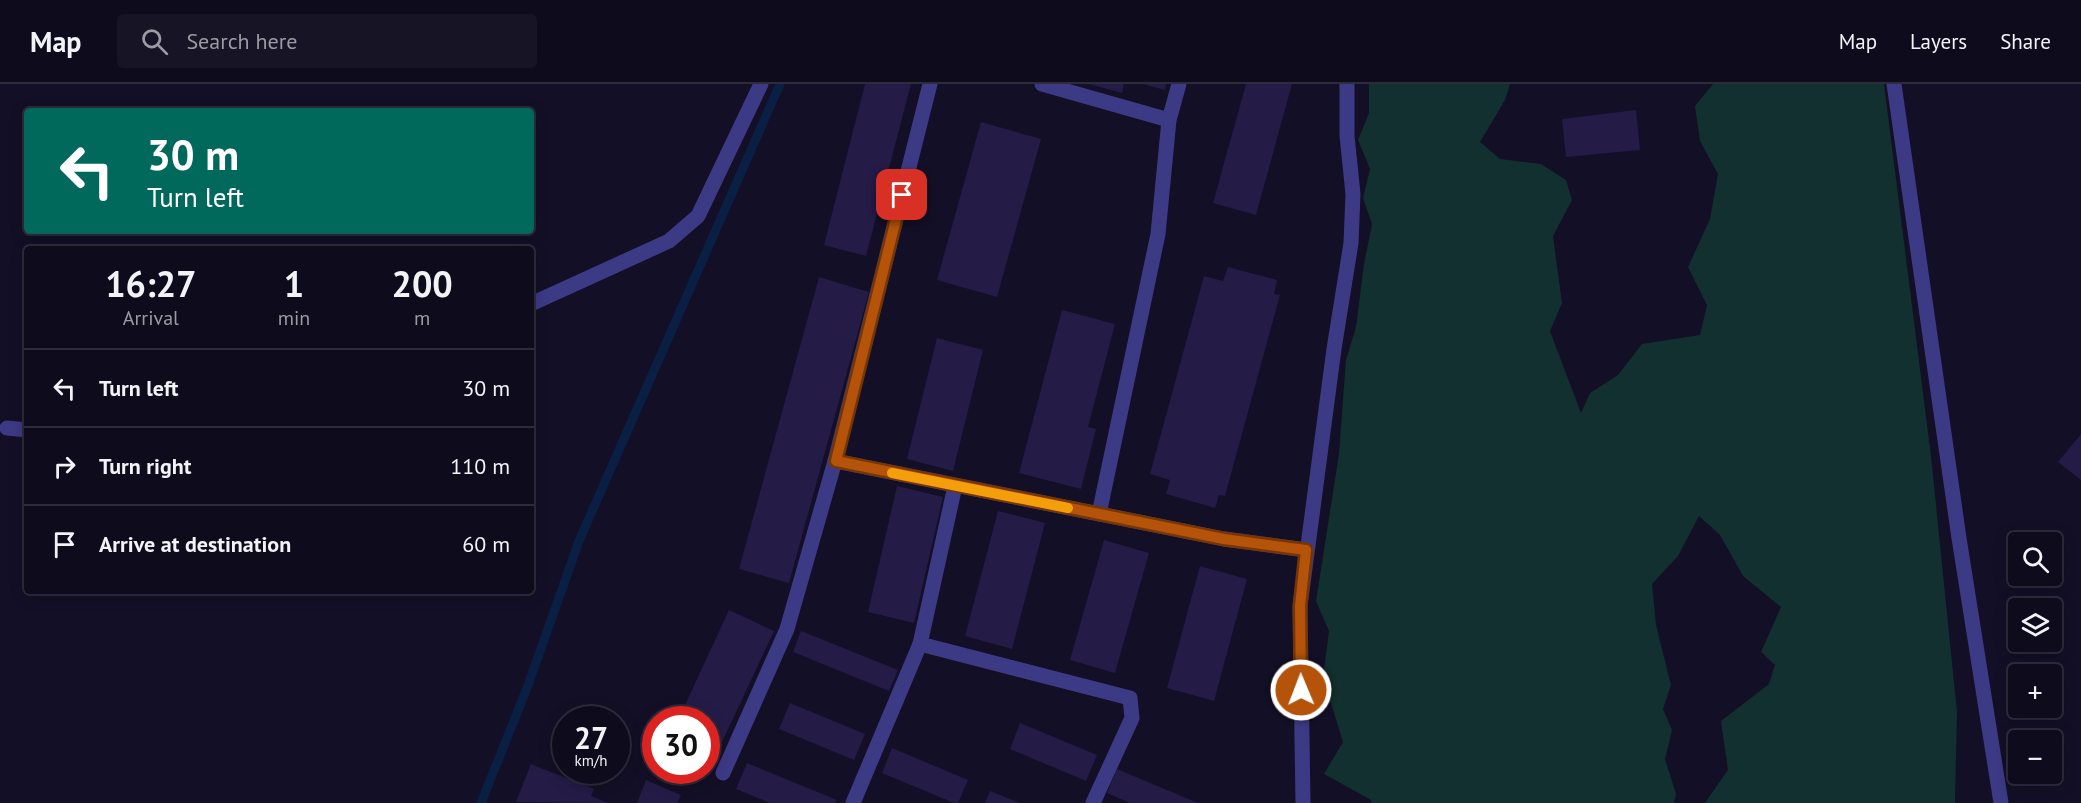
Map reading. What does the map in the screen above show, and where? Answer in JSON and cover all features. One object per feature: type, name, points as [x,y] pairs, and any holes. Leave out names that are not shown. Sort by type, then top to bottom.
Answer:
[{"type":"street","points":[[534,303],[669,240],[698,216],[761,84]]},
{"type":"street","points":[[723,773],[787,629],[836,461],[930,84]]},
{"type":"street","points":[[1042,84],[1169,120]]},
{"type":"street","points":[[1099,514],[1158,234],[1169,120],[1179,84]]},
{"type":"street","points":[[1303,803],[1300,606],[1306,550],[1351,243],[1353,194],[1347,136],[1347,84]]},
{"type":"street","points":[[1894,84],[1959,538],[2001,803]]},
{"type":"street","points":[[7,428],[24,430]]},
{"type":"street","points":[[836,461],[1224,539],[1306,550]]},
{"type":"street","points":[[853,803],[920,644],[955,486]]},
{"type":"street","points":[[920,644],[1130,698],[1132,718],[1093,803]]},
{"type":"green space","points":[[1369,84],[1510,84],[1505,100],[1480,142],[1500,159],[1541,164],[1566,180],[1572,200],[1553,236],[1562,303],[1550,331],[1581,413],[1590,393],[1618,375],[1642,344],[1700,335],[1707,305],[1688,267],[1710,219],[1718,174],[1700,141],[1695,106],[1713,84],[1884,84],[1931,456],[1957,712],[1955,803],[1705,803],[1728,770],[1721,721],[1769,684],[1775,665],[1761,652],[1781,607],[1743,576],[1720,535],[1699,516],[1678,556],[1652,584],[1656,625],[1671,685],[1663,709],[1672,730],[1665,759],[1676,794],[1674,803],[1372,803],[1371,800],[1324,774],[1343,742],[1323,677],[1329,631],[1316,601],[1339,454],[1346,360],[1356,327],[1372,224],[1363,198],[1370,169],[1358,140],[1369,113]]},
{"type":"building","points":[[865,84],[911,84],[866,256],[824,245]]},
{"type":"building","points":[[1089,84],[1124,84],[1122,93]]},
{"type":"building","points":[[1143,84],[1166,84],[1165,90]]},
{"type":"building","points":[[1246,84],[1292,84],[1256,215],[1213,203]]},
{"type":"building","points":[[1636,110],[1640,150],[1566,157],[1562,119]]},
{"type":"building","points":[[981,122],[1041,139],[997,297],[937,280]]},
{"type":"building","points":[[1228,267],[1277,280],[1274,294],[1280,295],[1225,496],[1219,495],[1215,508],[1166,494],[1170,480],[1150,474],[1204,276],[1223,281]]},
{"type":"building","points":[[819,277],[869,292],[789,583],[739,569]]},
{"type":"building","points":[[1062,310],[1115,324],[1088,427],[1096,429],[1081,489],[1019,473]]},
{"type":"building","points":[[937,338],[983,350],[953,471],[907,459]]},
{"type":"building","points":[[2081,434],[2081,480],[2058,462]]},
{"type":"building","points":[[897,486],[943,497],[914,623],[868,612]]},
{"type":"building","points":[[998,511],[1045,523],[1012,649],[965,636]]},
{"type":"building","points":[[1104,540],[1149,553],[1115,673],[1070,660]]},
{"type":"building","points":[[1200,566],[1247,579],[1214,701],[1167,688]]},
{"type":"building","points":[[729,610],[774,631],[720,747],[720,706],[684,706]]},
{"type":"building","points":[[801,631],[898,670],[889,691],[793,652]]},
{"type":"building","points":[[790,703],[865,734],[854,760],[779,729]]},
{"type":"building","points":[[1020,723],[1097,755],[1086,781],[1010,749]]},
{"type":"building","points":[[892,748],[968,780],[958,803],[882,773]]},
{"type":"building","points":[[747,763],[837,800],[835,803],[770,803],[736,789]]},
{"type":"building","points":[[531,764],[552,772],[552,784],[581,784],[594,789],[591,796],[608,803],[516,802]]},
{"type":"building","points":[[1117,769],[1198,803],[1130,803],[1107,793]]},
{"type":"building","points":[[644,784],[655,784],[681,795],[677,803],[637,803]]},
{"type":"building","points":[[990,791],[1020,803],[985,803]]},
{"type":"waterway","points":[[481,803],[527,688],[579,541],[780,84]]},
{"type":"slow traffic","points":[[892,473],[1068,508]]},
{"type":"route","points":[[902,195],[836,461],[1224,539],[1306,550],[1300,606],[1301,690]]}]
